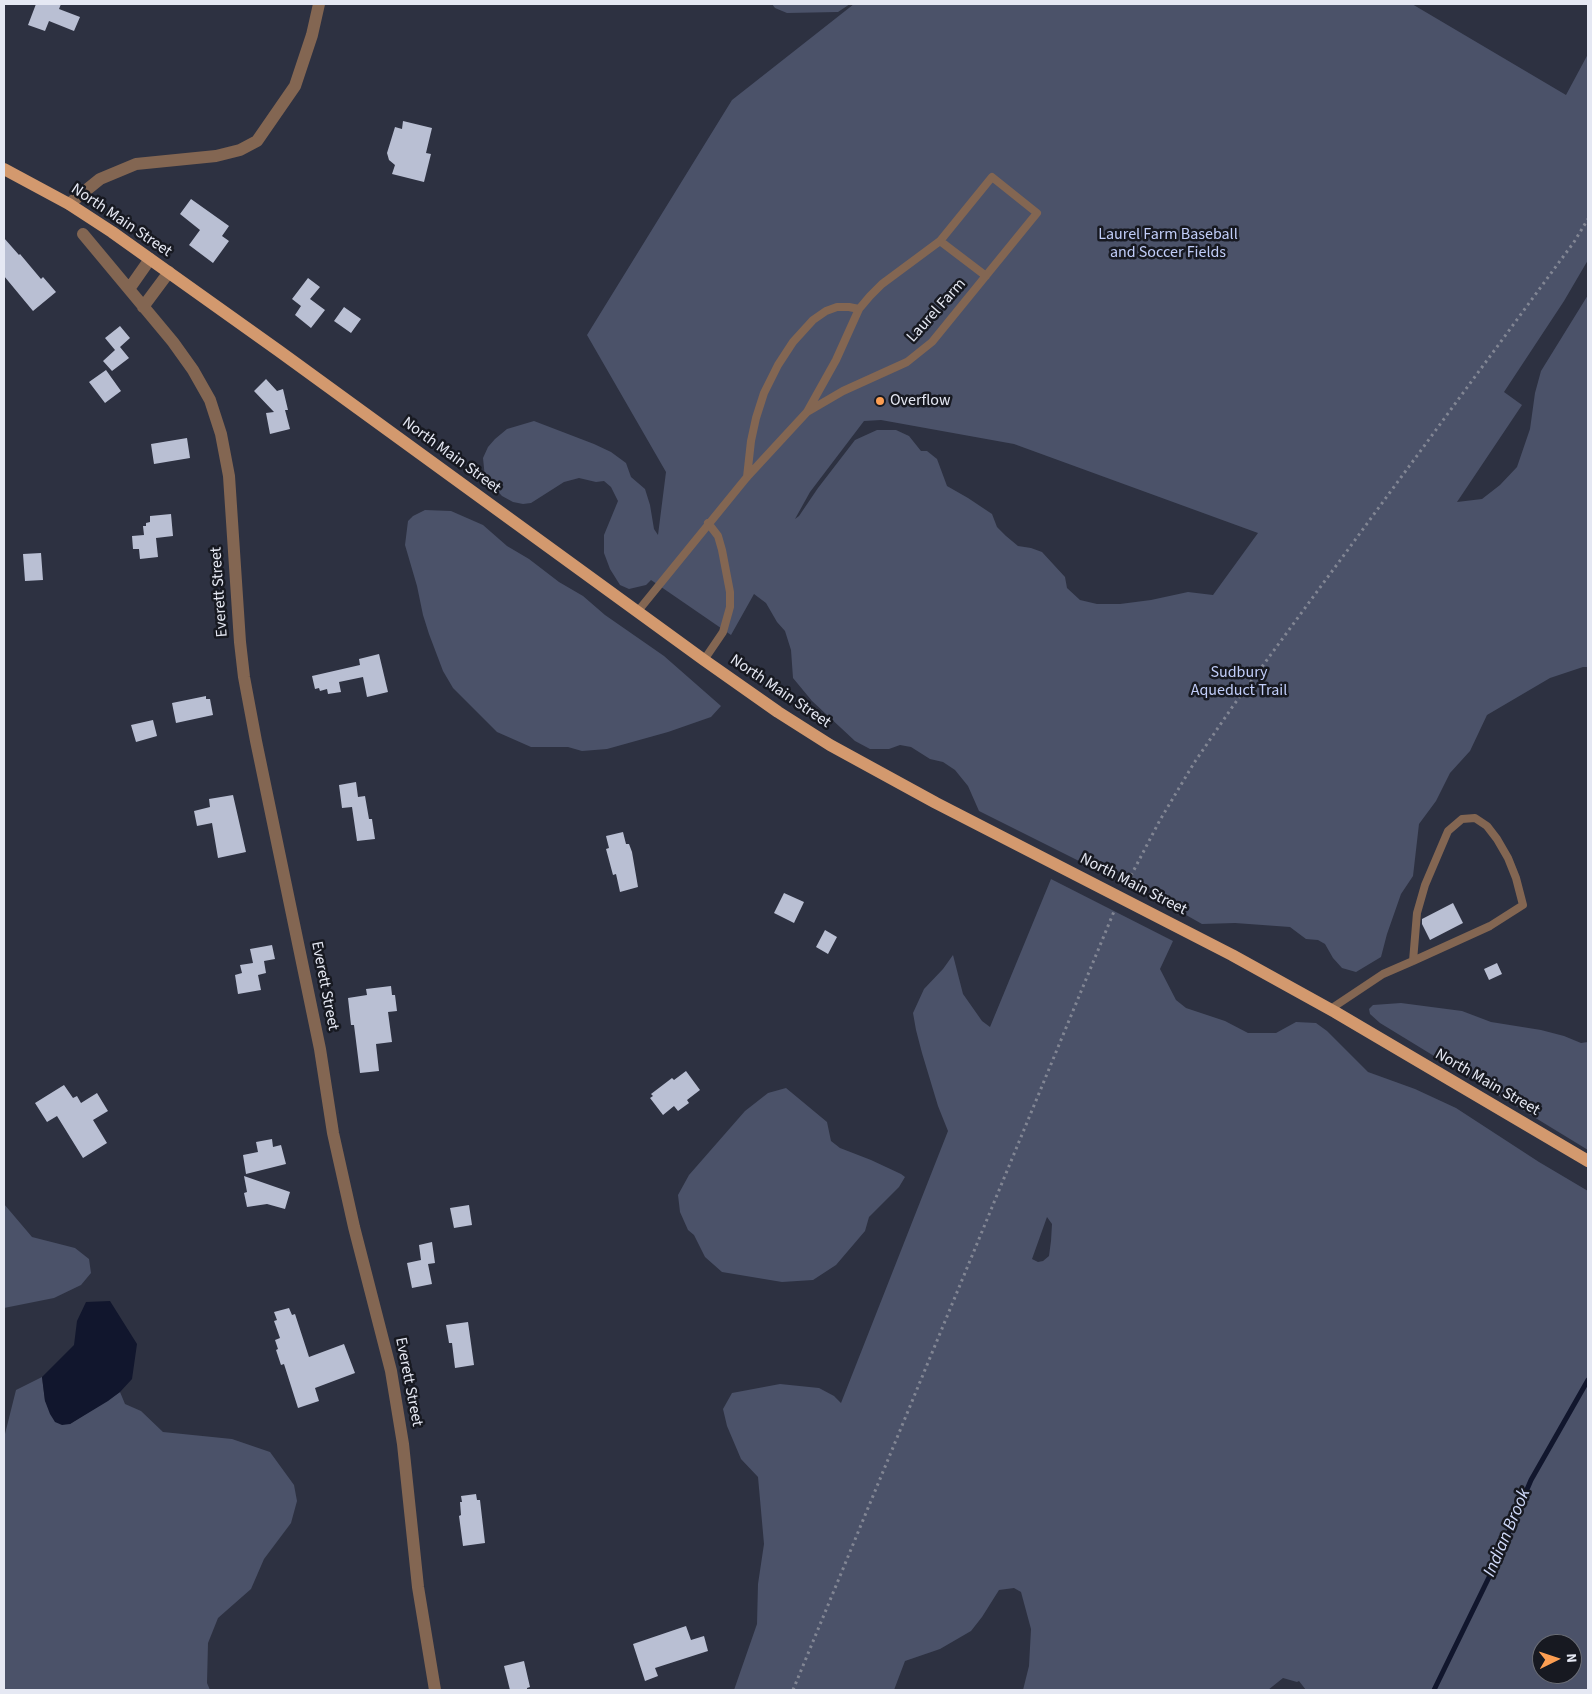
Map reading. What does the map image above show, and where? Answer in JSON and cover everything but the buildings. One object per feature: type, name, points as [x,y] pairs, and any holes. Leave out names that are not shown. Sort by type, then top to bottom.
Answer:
[{"type":"main road","name":"North Main Street","points":[[4,169],[69,204],[169,272],[704,660],[778,712],[830,745],[930,800],[1232,955],[1588,1161]]},
{"type":"street","points":[[69,204],[100,179],[136,164],[216,156],[240,150],[257,141],[295,86],[312,35],[319,4]]},
{"type":"street","name":"Everett Street","points":[[83,234],[173,342],[198,377],[210,400],[223,444],[230,490],[244,677],[320,1049],[335,1142],[354,1228],[391,1371],[403,1444],[419,1597],[435,1690]]},
{"type":"street","points":[[129,290],[150,259]]},
{"type":"street","points":[[143,306],[169,272]]},
{"type":"lane","name":"Laurel Farm","points":[[638,611],[747,477],[807,412],[836,360],[859,309],[882,284],[940,241],[992,178],[1037,213],[942,331],[921,352],[906,362],[842,391],[807,412]]},
{"type":"lane","points":[[940,241],[986,276]]},
{"type":"lane","points":[[747,477],[751,441],[764,393],[778,365],[793,342],[813,320],[826,311],[843,307],[859,309]]},
{"type":"lane","points":[[704,660],[723,632],[730,607],[730,592],[722,550],[718,536],[708,523]]},
{"type":"lane","points":[[1330,1010],[1383,974],[1413,961],[1490,926],[1523,905],[1516,878],[1497,838],[1487,826],[1475,818],[1462,819],[1448,831],[1425,885],[1417,913],[1413,961]]},
{"type":"path","points":[[793,1690],[1130,874],[1194,763],[1233,706],[1574,242],[1588,219]]},
{"type":"green space","points":[[772,4],[850,4],[838,12],[787,13],[775,8]]},
{"type":"green space","points":[[854,4],[1412,4],[1566,95],[1588,54],[1588,260],[1564,301],[1504,392],[1522,405],[1457,502],[1482,499],[1500,485],[1517,467],[1530,429],[1535,393],[1541,371],[1588,295],[1588,667],[1550,678],[1487,715],[1470,751],[1450,773],[1436,801],[1419,824],[1413,876],[1401,894],[1381,957],[1356,972],[1342,968],[1333,958],[1325,944],[1318,940],[1306,939],[1290,927],[1235,923],[1202,924],[1179,911],[1174,900],[1104,864],[1103,867],[1093,868],[979,811],[968,786],[955,770],[943,762],[930,759],[911,747],[900,745],[889,749],[870,749],[855,741],[812,701],[793,678],[791,650],[785,631],[777,622],[766,603],[754,594],[731,635],[651,580],[646,585],[629,589],[620,585],[610,569],[604,553],[604,535],[618,501],[611,487],[604,481],[596,482],[579,478],[564,482],[531,503],[523,504],[513,502],[502,496],[485,478],[483,458],[488,447],[507,429],[534,421],[594,444],[611,452],[626,463],[631,477],[645,489],[654,529],[658,535],[666,472],[587,335],[732,100]],"holes":[[[881,420],[1014,444],[1258,533],[1213,595],[1188,592],[1120,604],[1097,604],[1080,600],[1067,588],[1065,577],[1042,552],[1018,546],[1006,536],[997,527],[992,514],[947,486],[937,459],[927,451],[921,451],[909,436],[896,430],[877,430],[855,440],[795,519],[810,492],[864,421]]]},
{"type":"green space","points":[[425,510],[451,511],[483,525],[507,546],[583,596],[605,615],[664,656],[721,706],[711,717],[668,732],[607,749],[582,751],[568,747],[531,747],[497,732],[453,688],[443,671],[429,634],[405,545],[408,521]]},
{"type":"green space","points":[[1051,879],[1173,941],[1160,969],[1176,1000],[1186,1008],[1225,1021],[1248,1033],[1276,1033],[1296,1022],[1316,1023],[1327,1031],[1368,1072],[1415,1089],[1456,1108],[1539,1162],[1588,1191],[1588,1690],[1306,1690],[1299,1681],[1283,1678],[1268,1690],[1023,1690],[1029,1666],[1031,1629],[1021,1592],[1014,1588],[999,1590],[971,1631],[940,1649],[905,1661],[894,1690],[734,1690],[757,1624],[758,1584],[764,1544],[758,1477],[741,1459],[727,1426],[723,1409],[732,1393],[780,1384],[819,1388],[834,1396],[841,1403],[948,1131],[938,1106],[922,1053],[913,1013],[924,989],[953,955],[963,994],[982,1021],[990,1027]],"holes":[[[1047,1217],[1052,1224],[1049,1256],[1043,1261],[1038,1262],[1032,1259]]]},
{"type":"green space","points":[[1401,1003],[1462,1011],[1491,1022],[1541,1030],[1581,1043],[1588,1042],[1588,1150],[1380,1023],[1370,1014],[1369,1009],[1373,1005]]},
{"type":"green space","points":[[786,1088],[827,1122],[831,1141],[840,1148],[871,1160],[905,1177],[899,1187],[869,1217],[865,1231],[836,1265],[813,1280],[782,1282],[722,1272],[705,1257],[694,1235],[688,1230],[680,1212],[678,1195],[689,1175],[745,1111],[768,1093]]},
{"type":"green space","points":[[4,1204],[32,1237],[75,1248],[89,1259],[91,1273],[81,1285],[54,1298],[4,1308]]},
{"type":"green space","points":[[42,1377],[45,1401],[70,1424],[120,1392],[125,1404],[141,1411],[163,1432],[232,1439],[270,1452],[294,1485],[297,1501],[291,1523],[264,1559],[251,1589],[218,1618],[208,1643],[207,1683],[210,1690],[4,1690],[4,1438],[16,1390]]},
{"type":"shaded area","points":[[110,1301],[137,1344],[132,1379],[108,1401],[70,1424],[62,1425],[55,1422],[50,1414],[45,1401],[42,1377],[74,1345],[77,1321],[86,1302]]},
{"type":"waterway","name":"Indian Brook","points":[[1434,1690],[1494,1567],[1531,1480],[1588,1380]]},
{"type":"place","name":"Overflow","points":[[880,401]]},
{"type":"park label","name":"Laurel Farm Baseball and Soccer Fields","points":[[1168,244]]},
{"type":"park label","name":"Sudbury Aqueduct Trail","points":[[1239,682]]}]
